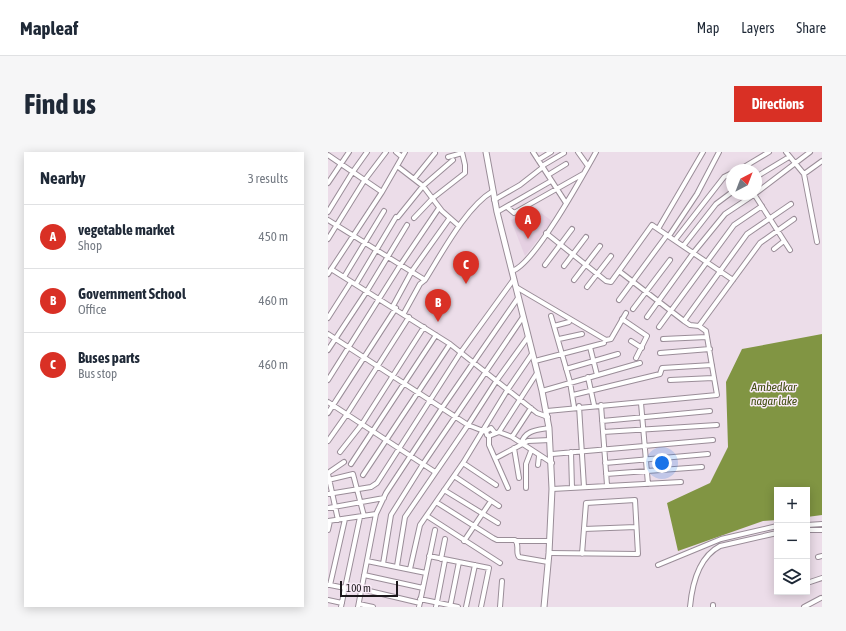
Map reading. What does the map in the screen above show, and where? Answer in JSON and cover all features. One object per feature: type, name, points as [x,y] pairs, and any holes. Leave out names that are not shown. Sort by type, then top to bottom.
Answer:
[{"type":"street","points":[[328,183],[349,152]]},
{"type":"street","points":[[328,212],[367,152]]},
{"type":"street","points":[[328,239],[364,181],[386,152]]},
{"type":"street","points":[[396,152],[402,157]]},
{"type":"street","points":[[328,274],[352,235],[382,192],[405,152]]},
{"type":"street","points":[[486,152],[494,200],[548,417],[552,454],[552,489],[550,541],[544,607]]},
{"type":"street","points":[[533,152],[566,203]]},
{"type":"street","points":[[538,160],[552,152]]},
{"type":"street","points":[[494,200],[520,185],[542,167],[564,152]]},
{"type":"street","points":[[578,152],[588,166]]},
{"type":"street","points":[[512,271],[521,267],[546,233],[584,174],[596,152]]},
{"type":"street","points":[[658,229],[703,152]]},
{"type":"street","points":[[619,300],[668,236],[697,194],[719,152]]},
{"type":"street","points":[[749,164],[769,152]]},
{"type":"street","points":[[786,152],[804,174],[817,242]]},
{"type":"street","points":[[762,188],[810,152]]},
{"type":"street","points":[[414,179],[435,153]]},
{"type":"street","points":[[356,284],[397,217],[423,186],[451,158],[462,153],[465,173],[433,198],[414,218]]},
{"type":"street","points":[[328,154],[352,173],[382,192]]},
{"type":"street","points":[[762,173],[789,157]]},
{"type":"street","points":[[804,174],[822,161]]},
{"type":"street","points":[[548,175],[566,164]]},
{"type":"street","points":[[397,166],[423,186],[439,208],[449,219],[459,226]]},
{"type":"street","points":[[507,207],[514,213],[584,174]]},
{"type":"street","points":[[675,240],[726,176]]},
{"type":"street","points":[[497,212],[551,180]]},
{"type":"street","points":[[404,313],[420,284],[425,280],[459,226],[485,196],[493,191]]},
{"type":"street","points":[[684,245],[716,204],[726,196]]},
{"type":"street","points":[[647,317],[694,252],[724,214],[746,200]]},
{"type":"street","points":[[758,200],[790,250]]},
{"type":"street","points":[[684,321],[747,234],[791,204]]},
{"type":"street","points":[[659,327],[734,225],[762,206]]},
{"type":"street","points":[[328,380],[348,347],[380,300],[401,264],[439,208]]},
{"type":"street","points":[[344,277],[384,211]]},
{"type":"street","points":[[328,413],[395,307],[412,271],[449,219]]},
{"type":"street","points":[[699,326],[760,243],[794,219]]},
{"type":"street","points":[[328,220],[425,280]]},
{"type":"street","points":[[328,350],[367,291],[407,225]]},
{"type":"street","points":[[546,233],[586,264],[606,282],[610,282],[652,225],[684,245],[733,280]]},
{"type":"street","points":[[545,265],[572,229]]},
{"type":"street","points":[[564,266],[586,237]]},
{"type":"street","points":[[774,249],[784,241]]},
{"type":"street","points":[[574,280],[600,246]]},
{"type":"street","points":[[588,287],[611,256]]},
{"type":"street","points":[[633,309],[670,260]]},
{"type":"street","points":[[332,269],[424,326],[474,361],[531,408],[541,415],[548,417]]},
{"type":"street","points":[[547,411],[594,405],[641,403],[717,395],[706,331],[699,326],[690,325],[684,321],[619,271]]},
{"type":"street","points":[[330,493],[371,487],[376,483],[461,352],[514,279]]},
{"type":"street","points":[[328,318],[351,282]]},
{"type":"street","points":[[515,286],[606,340],[611,339],[626,313]]},
{"type":"street","points":[[373,607],[359,606],[376,514],[410,456],[518,298]]},
{"type":"street","points":[[551,316],[559,339],[576,407],[582,452],[584,488]]},
{"type":"street","points":[[328,441],[378,367],[409,317]]},
{"type":"street","points":[[383,564],[391,515],[455,416],[523,317]]},
{"type":"street","points":[[622,319],[647,336],[636,358]]},
{"type":"street","points":[[554,326],[569,322]]},
{"type":"street","points":[[340,452],[362,424],[424,326]]},
{"type":"street","points":[[328,334],[468,425],[484,431],[489,436],[489,445],[508,488]]},
{"type":"street","points":[[559,339],[582,334]]},
{"type":"street","points":[[351,464],[436,335]]},
{"type":"street","points":[[396,566],[405,518],[468,425],[496,380],[528,337]]},
{"type":"street","points":[[663,339],[707,337]]},
{"type":"street","points":[[631,341],[642,348]]},
{"type":"street","points":[[535,361],[604,343]]},
{"type":"street","points":[[364,475],[417,392],[450,344]]},
{"type":"street","points":[[590,347],[597,375]]},
{"type":"street","points":[[660,353],[710,349]]},
{"type":"street","points":[[410,569],[420,525],[484,431],[508,389],[532,354]]},
{"type":"street","points":[[566,369],[618,354]]},
{"type":"street","points":[[542,390],[640,363]]},
{"type":"street","points":[[573,395],[660,374],[662,368],[712,365]]},
{"type":"street","points":[[489,436],[497,433],[538,373]]},
{"type":"street","points":[[588,377],[594,405]]},
{"type":"street","points":[[670,380],[713,378]]},
{"type":"street","points":[[328,402],[435,472]]},
{"type":"street","points":[[641,403],[648,484]]},
{"type":"street","points":[[601,405],[607,485]]},
{"type":"street","points":[[512,437],[531,408]]},
{"type":"street","points":[[602,421],[710,411]]},
{"type":"street","points":[[603,432],[717,425]]},
{"type":"street","points":[[484,431],[491,428],[497,433],[512,437],[539,456],[552,463]]},
{"type":"street","points":[[521,444],[525,435],[530,432],[549,428]]},
{"type":"street","points":[[496,458],[521,444],[533,440],[550,440]]},
{"type":"street","points":[[552,454],[713,440]]},
{"type":"street","points":[[514,448],[519,478]]},
{"type":"street","points":[[526,488],[526,464],[531,450]]},
{"type":"street","points":[[570,452],[572,488]]},
{"type":"street","points":[[605,463],[646,458],[708,454]]},
{"type":"street","points":[[538,464],[539,456]]},
{"type":"street","points":[[338,520],[330,493],[328,473],[344,462]]},
{"type":"street","points":[[463,463],[496,485]]},
{"type":"street","points":[[606,474],[702,467]]},
{"type":"street","points":[[328,480],[353,474],[361,503],[362,516],[342,605],[328,600]]},
{"type":"street","points":[[454,476],[499,506]]},
{"type":"street","points":[[552,489],[681,482]]},
{"type":"street","points":[[444,490],[498,523]]},
{"type":"street","points":[[328,508],[384,498]]},
{"type":"street","points":[[549,553],[582,554],[638,554],[635,500],[586,503],[582,554]]},
{"type":"street","points":[[464,541],[491,501]]},
{"type":"street","points":[[436,502],[497,540],[513,539],[517,541],[550,541]]},
{"type":"street","points":[[328,530],[329,521],[376,514]]},
{"type":"street","points":[[427,516],[500,563]]},
{"type":"street","points":[[345,519],[329,585],[345,588]]},
{"type":"street","points":[[810,524],[822,524]]},
{"type":"street","points":[[584,529],[636,527]]},
{"type":"street","points":[[658,565],[721,539],[774,527]]},
{"type":"street","points":[[420,603],[435,530]]},
{"type":"street","points":[[810,530],[822,530]]},
{"type":"street","points":[[690,607],[692,590],[701,567],[712,551],[720,546],[774,534]]},
{"type":"street","points":[[436,605],[445,540]]},
{"type":"street","points":[[517,541],[517,553],[519,557],[548,562]]},
{"type":"street","points":[[429,556],[489,568],[481,607]]},
{"type":"street","points":[[367,561],[426,573]]},
{"type":"street","points":[[450,606],[459,562]]},
{"type":"street","points":[[466,607],[475,565]]},
{"type":"street","points":[[364,575],[423,588]]},
{"type":"street","points":[[810,582],[822,578]]},
{"type":"street","points":[[500,607],[502,581]]},
{"type":"street","points":[[361,590],[420,603],[458,607]]},
{"type":"street","points":[[804,607],[811,605],[821,598]]},
{"type":"shaded area","points":[[537,210],[552,221],[525,256],[511,220]]},
{"type":"water","name":"Ambedkar nagar lake","points":[[822,334],[822,515],[810,517],[810,487],[774,487],[774,520],[763,521],[678,551],[667,503],[710,483],[728,447],[726,382],[742,349]]},
{"type":"place","name":"vegetable market","points":[[528,239]]},
{"type":"place","name":"Buses parts","points":[[466,284]]},
{"type":"place","name":"Government School","points":[[438,322]]}]
